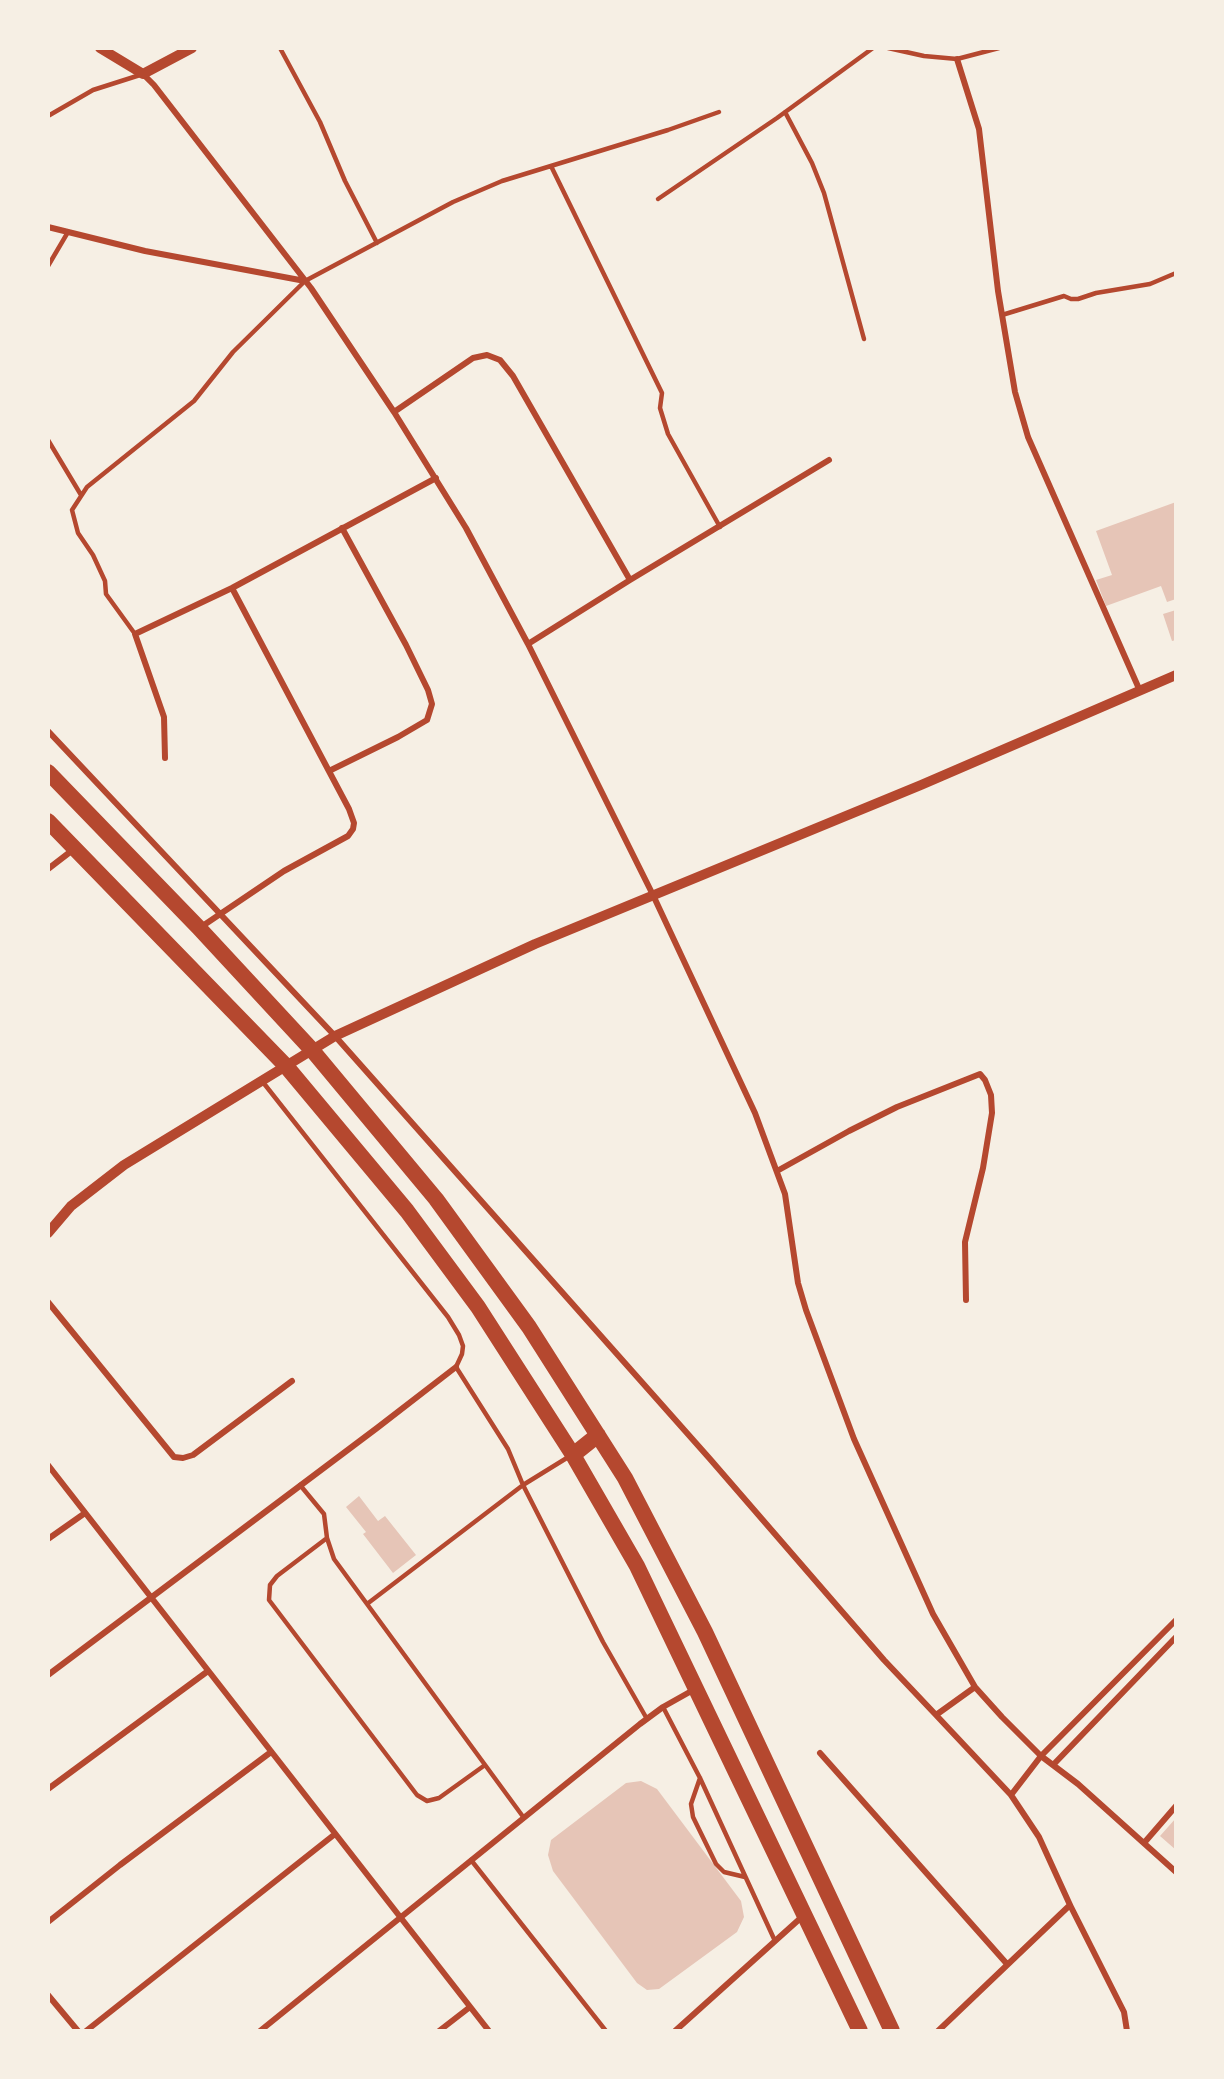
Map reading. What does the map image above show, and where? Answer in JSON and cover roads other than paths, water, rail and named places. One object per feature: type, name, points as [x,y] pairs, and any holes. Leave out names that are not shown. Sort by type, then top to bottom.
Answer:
[{"type":"highway","points":[[48,772],[199,928],[312,1050],[436,1199],[529,1328],[625,1478],[705,1632],[892,2031]]},
{"type":"highway","points":[[48,821],[286,1066],[407,1211],[478,1306],[573,1455],[637,1566],[860,2031]]},
{"type":"highway","points":[[573,1455],[598,1435]]},
{"type":"street","points":[[100,48],[143,74],[154,84],[305,281],[394,411],[436,478],[466,528],[528,644],[653,895],[755,1113],[777,1171],[788,1211],[798,1282],[806,1310],[854,1440],[933,1614],[975,1687],[1041,1756],[1078,1784],[1176,1872]]},
{"type":"street","points":[[143,74],[192,48]]},
{"type":"street","points":[[957,59],[979,129],[1002,315],[1015,392],[1028,436],[1140,691]]},
{"type":"street","points":[[48,227],[145,251],[305,281]]},
{"type":"street","points":[[394,411],[473,358],[487,355],[500,360],[513,376],[630,580]]},
{"type":"street","points":[[528,644],[829,460]]},
{"type":"street","points":[[165,758],[164,717],[135,634],[232,588],[436,478]]},
{"type":"street","points":[[329,771],[427,720],[432,704],[428,690],[406,645],[342,528]]},
{"type":"street","points":[[199,928],[284,871],[338,842],[353,829],[354,823],[349,809],[232,588]]},
{"type":"street","points":[[48,1233],[71,1206],[124,1164],[335,1036],[535,944],[910,789],[1176,675]]},
{"type":"street","points":[[48,731],[335,1036],[710,1459],[884,1660],[1011,1795],[1039,1837],[1070,1905],[1124,2012],[1127,2031]]},
{"type":"street","points":[[48,869],[75,848]]},
{"type":"street","points":[[777,1171],[897,1107],[980,1074],[991,1095],[992,1113],[983,1168],[965,1242],[966,1300]]},
{"type":"street","points":[[48,1302],[174,1457],[183,1458],[193,1455],[292,1381]]},
{"type":"street","points":[[48,1675],[456,1367]]},
{"type":"street","points":[[48,1465],[489,2031]]},
{"type":"street","points":[[48,1539],[85,1513]]},
{"type":"street","points":[[1011,1795],[1041,1756],[1073,1722],[1176,1620]]},
{"type":"street","points":[[1053,1765],[1176,1637]]},
{"type":"street","points":[[48,1789],[208,1671]]},
{"type":"street","points":[[936,1715],[975,1687]]},
{"type":"street","points":[[260,2031],[646,1719],[696,1689]]},
{"type":"street","points":[[1073,1722],[1084,1733]]},
{"type":"street","points":[[48,1922],[271,1752]]},
{"type":"street","points":[[820,1753],[1006,1964]]},
{"type":"street","points":[[1144,1843],[1176,1806]]},
{"type":"street","points":[[86,2031],[335,1834]]},
{"type":"street","points":[[938,2031],[1070,1905]]},
{"type":"street","points":[[675,2031],[804,1915]]},
{"type":"street","points":[[48,1995],[78,2031]]},
{"type":"street","points":[[439,2031],[470,2007]]},
{"type":"lane","points":[[280,48],[320,122],[345,181],[377,243]]},
{"type":"lane","points":[[658,199],[873,48]]},
{"type":"lane","points":[[888,48],[924,56],[957,59],[999,48]]},
{"type":"lane","points":[[48,116],[93,90],[143,74]]},
{"type":"lane","points":[[135,634],[106,594],[105,581],[93,555],[78,533],[72,510],[87,487],[194,401],[233,352],[305,281],[453,202],[502,181],[719,112]]},
{"type":"lane","points":[[784,112],[812,163],[824,193],[864,339]]},
{"type":"lane","points":[[551,166],[662,393],[660,408],[668,434],[720,527]]},
{"type":"lane","points":[[48,266],[68,232]]},
{"type":"lane","points":[[1002,315],[1064,296],[1078,299],[1096,293],[1150,284],[1176,273]]},
{"type":"lane","points":[[48,440],[81,495]]},
{"type":"lane","points":[[262,1081],[448,1317],[459,1335],[462,1354],[456,1367],[508,1449],[523,1485],[603,1642],[646,1719]]},
{"type":"lane","points":[[367,1604],[523,1485],[573,1455]]},
{"type":"lane","points":[[300,1485],[324,1514],[327,1538],[334,1559],[524,1818]]},
{"type":"lane","points":[[327,1538],[277,1576],[270,1585],[269,1600],[417,1795],[427,1801],[439,1798],[485,1765]]},
{"type":"lane","points":[[663,1707],[699,1778],[775,1941]]},
{"type":"lane","points":[[699,1778],[691,1804],[693,1817],[716,1864],[724,1872],[745,1877]]},
{"type":"lane","points":[[471,1860],[606,2031]]}]
